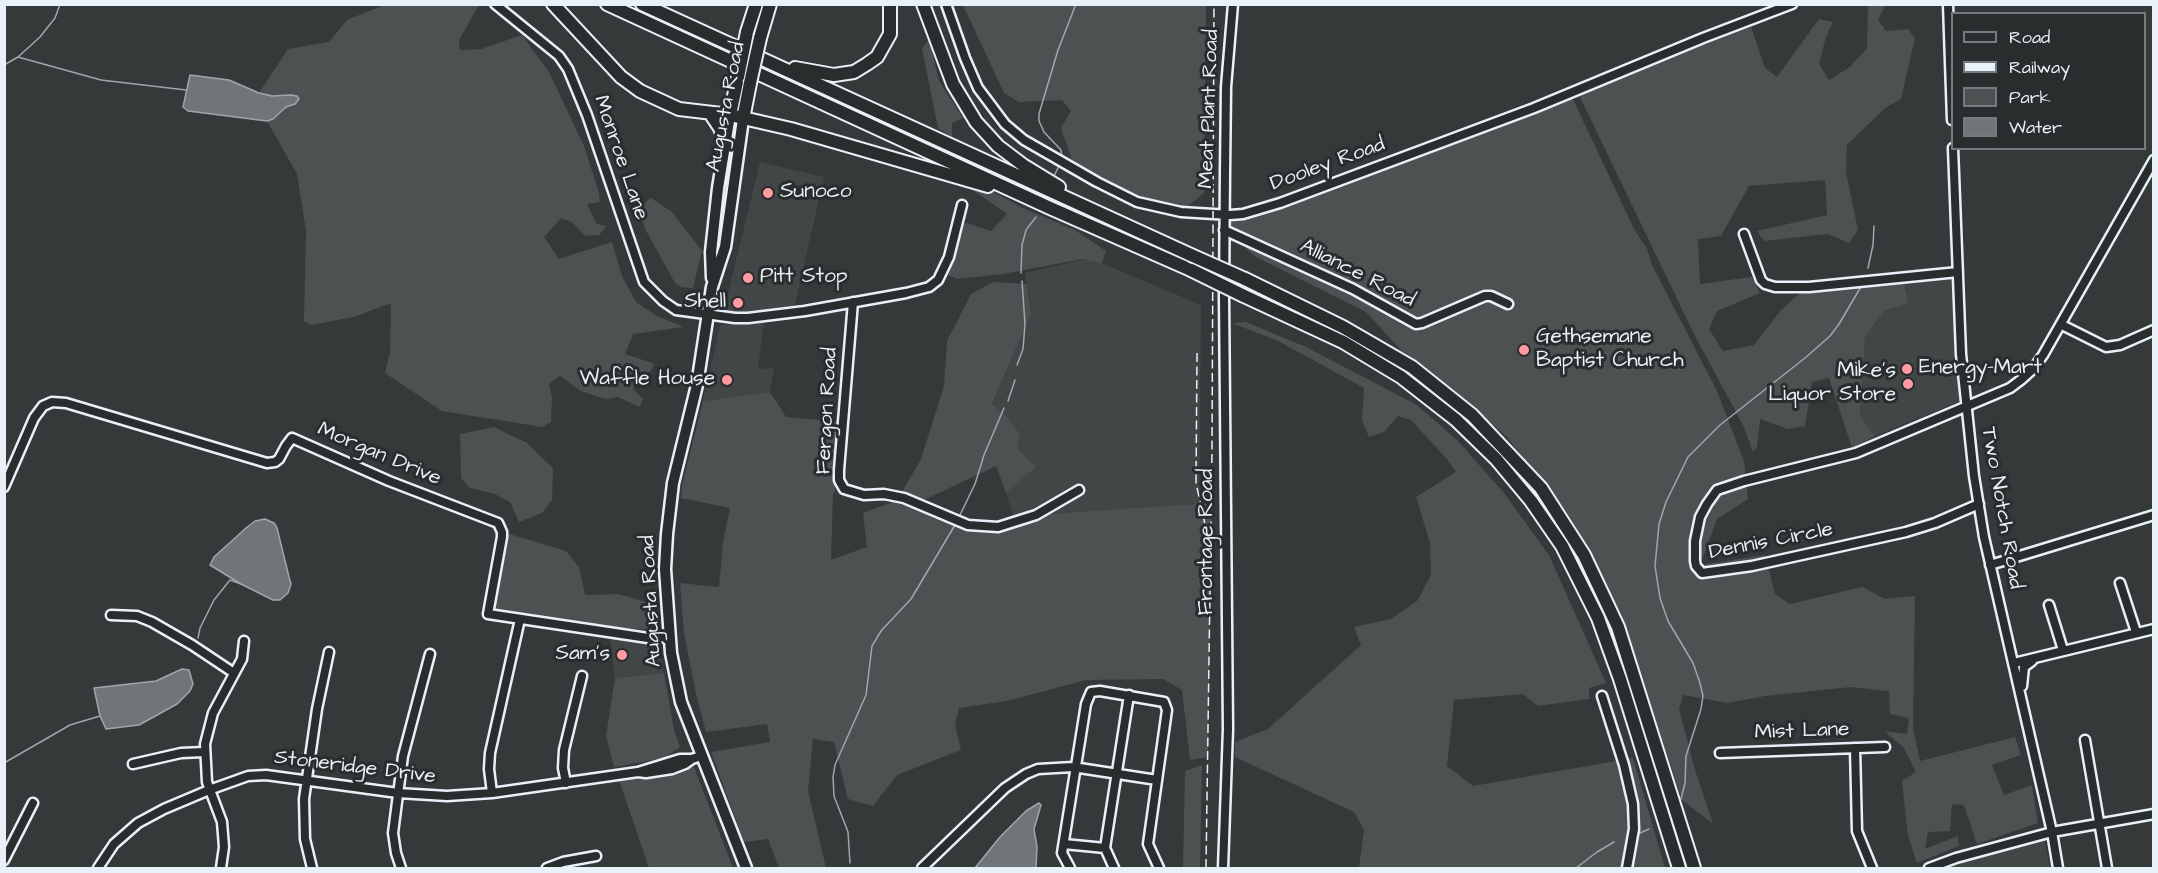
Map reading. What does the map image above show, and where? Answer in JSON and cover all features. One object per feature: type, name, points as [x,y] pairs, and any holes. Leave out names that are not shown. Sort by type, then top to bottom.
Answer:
[{"type":"highway","points":[[553,4],[610,66],[640,92],[679,109],[730,115],[825,138],[1030,199]]},
{"type":"highway","points":[[607,4],[1030,199],[1191,270],[1343,342],[1408,382],[1456,420],[1496,459],[1531,501],[1566,554],[1598,618],[1620,679],[1679,868]]},
{"type":"highway","points":[[642,4],[1131,226],[1343,327],[1419,372],[1472,415],[1540,488],[1589,564],[1618,627],[1694,868]]},
{"type":"highway","name":"Augusta Road","points":[[730,115],[747,32],[756,4]]},
{"type":"highway","name":"Augusta Road","points":[[743,119],[760,38],[770,4]]},
{"type":"highway","points":[[771,62],[826,74],[854,72],[877,57],[884,47],[890,34],[890,4]]},
{"type":"highway","points":[[923,4],[955,90],[980,127],[998,146],[1023,165],[1131,226]]},
{"type":"highway","points":[[710,113],[720,128],[725,142]]},
{"type":"main road","name":"Augusta Road","points":[[712,288],[711,252],[730,115]]},
{"type":"main road","name":"Augusta Road","points":[[743,119],[724,248],[712,288],[698,385],[673,483],[667,534],[666,569],[669,637],[673,670],[681,702],[697,757],[746,868]]},
{"type":"street","name":"Monroe Lane","points":[[495,4],[560,56],[568,69],[644,282],[676,310],[748,318],[805,311],[906,293],[934,284],[949,257],[962,205]]},
{"type":"street","name":"Dooley Road","points":[[946,4],[978,88],[1000,119],[1024,140],[1097,182],[1143,204],[1181,212],[1225,214],[1243,214],[1274,205],[1586,88],[1703,38],[1792,4]]},
{"type":"street","name":"Meat Plant Road","points":[[1225,214],[1226,87],[1233,4]]},
{"type":"street","points":[[1948,4],[1951,74]]},
{"type":"street","name":"Two Notch Road","points":[[1953,150],[1966,405],[1979,504],[1990,565],[2052,832],[2058,868]]},
{"type":"street","points":[[1966,405],[2010,388],[2038,362],[2062,325],[2154,160]]},
{"type":"street","name":"Frontage Road","points":[[1223,868],[1228,729],[1225,214]]},
{"type":"street","name":"Alliance Road","points":[[1224,230],[1353,289],[1416,324],[1485,296],[1491,296],[1508,304]]},
{"type":"street","points":[[1744,234],[1761,280],[1774,287],[1809,287],[1958,272]]},
{"type":"street","name":"Fergon Road","points":[[853,302],[839,470],[839,480],[844,489],[864,495],[889,495],[904,498],[968,525],[998,526],[1036,515],[1079,490]]},
{"type":"street","points":[[2062,325],[2106,347],[2120,345],[2154,330]]},
{"type":"street","name":"Morgan Drive","points":[[4,487],[34,417],[43,406],[52,402],[66,403],[267,463],[279,459],[292,438],[389,481],[498,523],[502,537],[488,614],[648,638],[669,637]]},
{"type":"street","name":"Dennis Circle","points":[[1966,405],[1856,453],[1744,480],[1717,490],[1700,517],[1695,542],[1696,566],[1702,573],[1752,566],[1906,532],[1935,524],[1979,504]]},
{"type":"street","points":[[1990,565],[2154,515]]},
{"type":"street","points":[[2120,583],[2136,632]]},
{"type":"street","points":[[2049,605],[2063,650]]},
{"type":"street","points":[[111,615],[137,616],[152,622],[192,645],[234,674]]},
{"type":"street","points":[[492,793],[490,753],[520,619]]},
{"type":"street","points":[[2014,663],[2154,628]]},
{"type":"street","points":[[221,868],[224,847],[222,822],[209,790],[205,774],[204,752],[206,735],[213,713],[242,659],[244,641]]},
{"type":"street","points":[[312,868],[304,829],[304,806],[317,709],[329,652]]},
{"type":"street","points":[[401,868],[393,833],[403,756],[430,654]]},
{"type":"street","points":[[2022,701],[2022,673],[2025,667],[2041,657]]},
{"type":"street","points":[[566,783],[563,768],[564,750],[582,676]]},
{"type":"street","points":[[1070,868],[1062,853],[1086,704],[1091,692],[1100,691],[1164,702],[1167,711],[1148,844],[1159,868]]},
{"type":"street","points":[[1114,868],[1105,848],[1129,695]]},
{"type":"street","points":[[1602,696],[1624,765],[1633,804],[1634,829],[1627,868]]},
{"type":"street","points":[[2085,740],[2107,868]]},
{"type":"street","name":"Mist Lane","points":[[1720,753],[1885,747]]},
{"type":"street","points":[[1855,748],[1857,831],[1872,868]]},
{"type":"street","points":[[133,764],[181,753],[204,752]]},
{"type":"street","name":"Stoneridge Drive","points":[[98,868],[114,844],[138,823],[164,809],[232,780],[254,775],[398,793],[447,796],[492,793],[638,772],[680,759],[697,757]]},
{"type":"street","points":[[922,868],[1005,788],[1026,774],[1047,767],[1076,767],[1157,780]]},
{"type":"street","points":[[4,861],[33,804]]},
{"type":"street","points":[[1929,868],[2052,832],[2154,814]]},
{"type":"street","points":[[1064,844],[1105,848]]},
{"type":"street","points":[[548,868],[563,862],[596,856]]},
{"type":"shaded area","points":[[760,162],[824,177],[795,305],[738,314],[724,310]]},
{"type":"shaded area","points":[[1090,258],[1201,305],[1199,510],[1016,525],[1006,493],[1036,467],[1018,449],[992,405],[1031,314],[1025,273]]},
{"type":"shaded area","points":[[1955,276],[1960,401],[1875,436],[1860,416],[1865,337],[1885,310],[1907,291],[1905,282]]},
{"type":"shaded area","points":[[764,321],[758,369],[774,368],[770,392],[703,401],[720,325]]},
{"type":"shaded area","points":[[610,636],[658,645],[664,673],[615,678]]},
{"type":"shaded area","points":[[2044,838],[2050,868],[1941,868]]},
{"type":"green space","points":[[384,5],[479,5],[459,40],[460,50],[481,49],[522,35],[549,72],[584,146],[599,193],[600,202],[587,204],[597,224],[607,226],[599,235],[585,236],[572,222],[561,218],[544,237],[559,259],[612,242],[622,276],[636,302],[657,316],[684,327],[633,334],[625,354],[655,364],[650,372],[640,372],[633,389],[643,399],[639,407],[618,397],[605,399],[581,391],[560,376],[549,384],[552,397],[551,422],[542,427],[442,411],[385,373],[390,352],[391,303],[354,317],[311,325],[304,321],[306,231],[297,174],[267,121],[273,119],[286,107],[295,104],[297,96],[272,96],[259,93],[288,49],[329,42],[347,20]]},
{"type":"green space","points":[[963,5],[1206,5],[1204,193],[1181,212],[1143,204],[1075,169],[1061,128],[1071,111],[1062,100],[1019,102],[1004,93]]},
{"type":"green space","points":[[1868,5],[1885,5],[1878,20],[1886,31],[1908,29],[1915,38],[1901,99],[1885,108],[1847,145],[1846,172],[1858,230],[1849,243],[1828,234],[1764,241],[1757,231],[1827,215],[1825,180],[1749,186],[1721,236],[1698,239],[1700,284],[1752,277],[1760,293],[1717,311],[1709,329],[1723,351],[1754,345],[1781,310],[1799,294],[1905,282],[1907,304],[1885,310],[1865,337],[1860,416],[1875,436],[1852,448],[1829,378],[1812,382],[1805,426],[1788,429],[1760,419],[1757,447],[1753,452],[1744,427],[1695,336],[1578,93],[1751,27],[1765,68],[1777,77],[1819,19],[1833,22],[1826,37],[1819,64],[1829,80],[1850,67],[1867,48]]},
{"type":"green space","points":[[929,39],[939,81],[963,118],[952,123],[952,137],[938,128],[922,49]]},
{"type":"green space","points":[[1571,95],[1634,229],[1647,249],[1652,265],[1717,391],[1744,461],[1748,499],[1717,519],[1700,565],[1765,555],[1775,594],[1790,604],[1862,587],[1885,599],[1915,596],[1913,728],[1920,761],[2015,737],[2021,755],[1992,765],[2004,795],[2032,785],[2038,823],[1977,844],[1964,805],[1952,804],[1950,831],[1928,832],[1925,849],[1958,836],[1959,846],[1917,863],[1908,836],[1902,781],[1916,772],[1904,748],[1884,731],[1907,734],[1909,718],[1890,714],[1889,691],[1851,687],[1765,696],[1727,703],[1683,695],[1679,709],[1695,770],[1713,824],[1682,800],[1621,614],[1574,524],[1507,437],[1416,360],[1402,351],[1366,312],[1256,257],[1245,248],[1249,239],[1227,228],[1227,218],[1249,217]]},
{"type":"green space","points":[[978,184],[1023,208],[1075,230],[1106,251],[1102,263],[1083,259],[1003,274],[957,279],[942,272],[956,227],[967,223],[991,231],[1007,214],[973,190]]},
{"type":"green space","points":[[651,198],[672,212],[702,251],[693,288],[681,287],[675,283],[645,229],[639,207]]},
{"type":"green space","points":[[993,282],[1027,284],[1031,314],[992,404],[1006,416],[1019,433],[1018,449],[1036,467],[1006,493],[996,466],[924,500],[900,495],[921,459],[944,386],[947,341],[971,294]]},
{"type":"green space","points":[[1246,322],[1306,347],[1417,405],[1458,441],[1504,493],[1549,555],[1606,683],[1589,688],[1589,699],[1538,706],[1523,694],[1454,700],[1447,766],[1473,786],[1633,758],[1665,868],[1359,868],[1364,830],[1354,812],[1235,757],[1235,742],[1268,729],[1361,645],[1354,627],[1391,619],[1417,601],[1431,575],[1430,543],[1416,497],[1456,472],[1411,420],[1398,416],[1384,432],[1369,437],[1362,420],[1364,388],[1278,341],[1232,323]]},
{"type":"green space","points":[[770,392],[786,417],[844,422],[839,480],[833,495],[831,560],[867,547],[863,513],[904,498],[959,521],[998,527],[1036,515],[1211,503],[1208,757],[1190,760],[1182,690],[1163,679],[1086,680],[1007,701],[959,708],[955,725],[961,750],[897,775],[873,806],[848,799],[834,742],[813,739],[808,791],[826,868],[779,868],[768,839],[744,842],[711,752],[770,742],[767,724],[706,732],[684,633],[680,583],[719,587],[723,542],[730,508],[681,498],[682,485],[703,401]]},
{"type":"green space","points":[[494,427],[527,443],[553,468],[552,500],[542,513],[519,522],[510,502],[495,494],[470,488],[461,478],[460,434]]},
{"type":"green space","points":[[506,533],[566,551],[579,567],[585,595],[618,594],[653,604],[656,630],[605,627],[491,609]]},
{"type":"green space","points":[[664,673],[674,730],[680,747],[664,758],[614,767],[606,736],[615,678]]},
{"type":"green space","points":[[1202,765],[1200,868],[1183,868],[1185,771]]},
{"type":"green space","points":[[694,767],[733,868],[649,868],[619,780],[653,776]]},
{"type":"water","points":[[190,75],[229,80],[259,93],[272,96],[291,95],[299,99],[295,104],[286,107],[273,119],[267,121],[188,111],[183,107]]},
{"type":"water","points":[[265,519],[274,523],[277,528],[291,584],[288,593],[280,600],[273,600],[241,584],[210,565],[214,557],[246,528],[255,521]]},
{"type":"water","points":[[182,669],[189,670],[193,684],[190,691],[177,704],[139,725],[106,729],[100,716],[94,688],[156,681]]},
{"type":"water","points":[[1039,803],[1041,805],[1034,829],[1037,847],[1036,868],[975,868],[1000,837],[1026,811]]},
{"type":"waterway","points":[[4,65],[18,57],[40,37],[55,18],[60,4]]},
{"type":"waterway","points":[[1062,157],[1061,150],[1044,132],[1039,121],[1039,114],[1058,50],[1076,4]]},
{"type":"waterway","points":[[18,57],[101,80],[186,90]]},
{"type":"waterway","points":[[1054,176],[1059,166]]},
{"type":"waterway","points":[[1021,273],[1022,245],[1026,230],[1036,217]]},
{"type":"waterway","points":[[1868,268],[1874,226]]},
{"type":"waterway","points":[[1017,365],[1023,349],[1025,324],[1022,281]]},
{"type":"waterway","points":[[1681,799],[1685,783],[1686,756],[1703,696],[1693,663],[1668,621],[1660,598],[1655,566],[1659,524],[1666,502],[1688,457],[1720,425],[1830,336],[1862,285]]},
{"type":"waterway","points":[[1008,401],[1015,380]]},
{"type":"waterway","points":[[959,517],[975,484],[984,455],[1004,408]]},
{"type":"waterway","points":[[850,863],[848,832],[834,796],[835,765],[866,695],[872,646],[881,631],[911,599],[955,525]]},
{"type":"waterway","points":[[198,638],[200,628],[214,600],[230,580],[241,584]]},
{"type":"waterway","points":[[4,763],[70,725],[100,716]]},
{"type":"waterway","points":[[1640,833],[1649,829]]},
{"type":"waterway","points":[[1576,868],[1614,842]]},
{"type":"railway","points":[[1206,868],[1212,451],[1214,4]]},
{"type":"railway","points":[[1197,353],[1196,483],[1206,529]]},
{"type":"place","name":"Sunoco","points":[[768,193]]},
{"type":"place","name":"Pitt Stop","points":[[748,278]]},
{"type":"place","name":"Shell","points":[[738,303]]},
{"type":"place","name":"Gethsemane Baptist Church","points":[[1524,350]]},
{"type":"place","name":"Energy-Mart","points":[[1907,369]]},
{"type":"place","name":"Waffle House","points":[[727,380]]},
{"type":"place","name":"Mike's Liquor Store","points":[[1908,384]]},
{"type":"place","name":"Sam's","points":[[622,655]]}]
